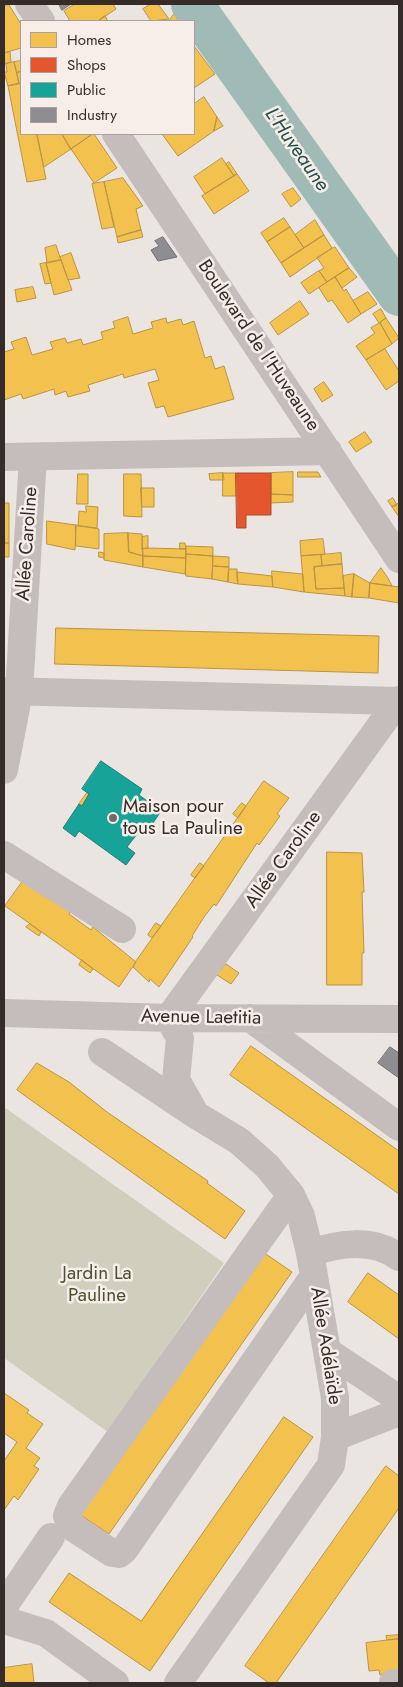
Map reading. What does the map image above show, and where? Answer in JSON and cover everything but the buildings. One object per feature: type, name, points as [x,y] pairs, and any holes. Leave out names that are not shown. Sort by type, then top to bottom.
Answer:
[{"type":"street","points":[[29,4],[40,20]]},
{"type":"street","name":"Boulevard de l'Huveaune","points":[[117,135],[399,559]]},
{"type":"street","points":[[4,457],[328,451]]},
{"type":"street","name":"Allée Caroline","points":[[4,770],[34,457]]},
{"type":"street","name":"Allée Caroline","points":[[11,691],[399,701]]},
{"type":"street","name":"Allée Caroline","points":[[169,1018],[399,701]]},
{"type":"street","points":[[4,855],[122,930]]},
{"type":"street","name":"Avenue Laetitia","points":[[4,1013],[169,1018],[399,1019]]},
{"type":"street","name":"Allée Adélaïde","points":[[169,1018],[180,1038],[176,1080],[196,1115],[239,1141],[266,1166],[291,1196],[301,1216],[312,1265],[335,1398],[335,1437],[331,1464],[178,1683]]},
{"type":"street","points":[[250,1018],[399,1127]]},
{"type":"street","points":[[102,1052],[196,1115]]},
{"type":"street","points":[[291,1196],[71,1506],[67,1516],[72,1527],[112,1554],[119,1554],[124,1550],[312,1265],[332,1246],[372,1244],[389,1250],[399,1258]]},
{"type":"street","points":[[328,1352],[399,1400]]},
{"type":"street","points":[[335,1437],[399,1412]]},
{"type":"street","points":[[4,1606],[51,1537]]},
{"type":"street","points":[[4,1620],[46,1634],[115,1683]]},
{"type":"street","points":[[393,1683],[399,1682]]},
{"type":"green space","name":"Jardin La Pauline","points":[[4,1107],[224,1263],[108,1432],[4,1358]]},
{"type":"waterway","name":"L'Huveaune","points":[[192,4],[399,295]]},
{"type":"place","name":"Maison pour tous La Pauline","points":[[113,818]]}]
